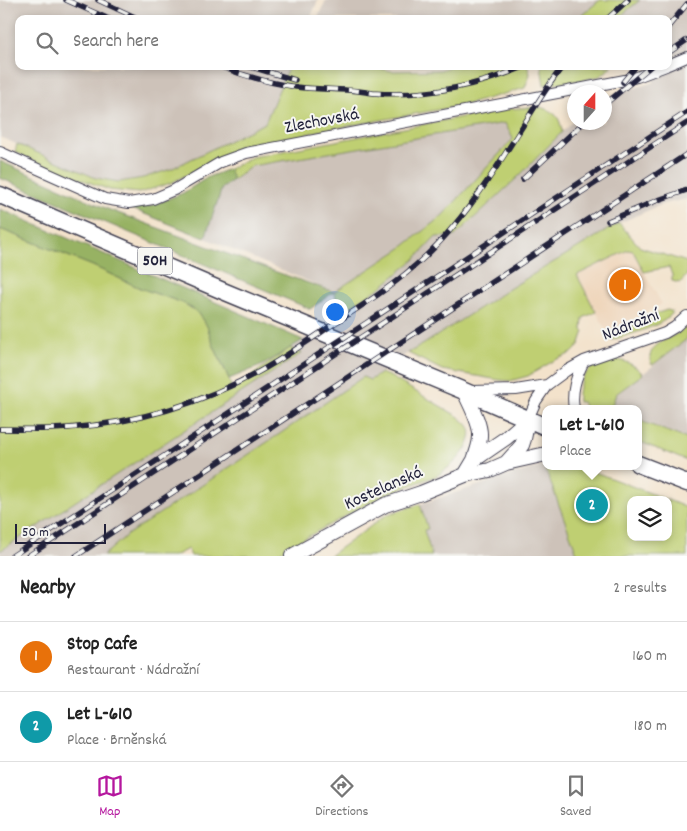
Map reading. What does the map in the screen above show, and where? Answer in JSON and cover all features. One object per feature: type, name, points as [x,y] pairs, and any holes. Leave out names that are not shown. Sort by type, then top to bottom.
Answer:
[{"type":"main road","name":"50H","points":[[0,194],[223,291],[542,425]]},
{"type":"main road","points":[[464,391],[478,424],[480,434],[480,442],[474,460],[465,476]]},
{"type":"main road","points":[[474,460],[506,438],[528,419]]},
{"type":"main road","points":[[506,463],[522,445],[528,419]]},
{"type":"main road","name":"Kostelanská","points":[[292,556],[380,507],[465,476],[490,470],[506,463],[542,455]]},
{"type":"main road","points":[[642,466],[687,483]]},
{"type":"street","name":"Zlechovská","points":[[672,64],[687,57]]},
{"type":"street","name":"Zlechovská","points":[[0,152],[105,199],[129,203],[153,200],[222,162],[246,153],[637,77],[656,70]]},
{"type":"street","name":"Nádražní","points":[[528,419],[536,401],[547,385],[566,371],[584,361],[660,335],[687,316]]},
{"type":"street","points":[[573,405],[574,383],[584,361]]},
{"type":"street","name":"Nádražní","points":[[464,391],[516,390],[547,385]]},
{"type":"shaded area","points":[[0,0],[318,0],[312,15],[15,15],[15,70],[287,70],[265,123],[171,169],[144,178],[119,182],[96,178],[0,137]]},
{"type":"shaded area","points":[[326,0],[687,0],[687,199],[663,204],[619,223],[512,287],[408,353],[370,380],[363,377],[127,535],[103,556],[0,556],[0,551],[302,353],[290,348],[381,287],[414,260],[436,237],[456,236],[567,127],[567,130],[612,130],[612,95],[654,82],[648,70],[672,70],[672,15],[319,15]]},
{"type":"shaded area","points":[[505,123],[513,139],[442,216],[400,249],[334,292],[205,238],[222,188],[252,166]]},
{"type":"shaded area","points":[[628,250],[632,251],[662,304],[607,332],[577,276]]},
{"type":"shaded area","points":[[687,339],[687,439],[642,421],[642,405],[612,405],[616,395]]},
{"type":"shaded area","points":[[542,465],[542,470],[589,470],[658,496],[627,496],[627,541],[672,541],[672,502],[687,508],[687,556],[432,556],[424,530],[427,529],[420,504]]},
{"type":"green space","points":[[600,0],[640,0],[622,15],[582,15]]},
{"type":"green space","points":[[287,70],[529,70],[530,74],[525,88],[465,105],[320,131],[255,146],[211,162],[171,183],[139,193],[110,190],[50,168],[15,152],[17,144],[96,178],[119,182],[143,178],[171,169],[265,123]]},
{"type":"green space","points":[[542,70],[608,70],[601,76],[544,85]]},
{"type":"green space","points":[[540,107],[556,115],[562,132],[519,176],[455,236],[436,237],[414,260],[381,287],[342,312],[334,292],[400,249],[442,216],[513,139],[505,123],[252,166],[233,180],[229,169],[252,157],[504,109]]},
{"type":"green space","points":[[0,161],[110,210],[334,292],[310,309],[0,178]]},
{"type":"green space","points":[[229,169],[233,180],[222,188],[205,238],[127,207],[150,206],[183,193],[208,177]]},
{"type":"green space","points":[[0,209],[303,340],[263,365],[229,379],[207,326],[196,311],[183,303],[140,288],[93,266],[0,229]]},
{"type":"green space","points":[[619,223],[640,247],[687,262],[687,275],[680,283],[672,281],[669,267],[644,272],[633,251],[628,250],[577,275],[596,312],[583,318],[582,330],[584,331],[580,343],[572,353],[555,360],[528,376],[510,381],[442,370],[408,353],[512,287]]},
{"type":"green space","points":[[0,229],[93,266],[140,288],[183,303],[196,311],[207,326],[232,390],[290,348],[302,353],[0,551]]},
{"type":"green space","points":[[667,310],[672,313],[662,322],[645,330],[612,340],[611,337],[655,314]]},
{"type":"green space","points":[[687,325],[687,339],[654,364],[651,364],[651,352],[655,347],[681,331]]},
{"type":"green space","points":[[613,359],[622,361],[630,364],[643,374],[616,394],[612,405],[583,405],[582,402],[578,402],[579,386],[582,379],[591,368]]},
{"type":"green space","points":[[381,373],[459,417],[469,427],[471,436],[465,450],[454,463],[441,473],[379,497],[378,500],[272,556],[191,556],[188,549],[174,556],[103,556],[127,535],[363,377],[370,380]]},
{"type":"green space","points":[[642,422],[687,439],[687,461],[642,443]]},
{"type":"green space","points":[[546,470],[589,470],[658,496],[627,496],[627,541],[672,541],[672,502],[687,508],[687,556],[578,556]]},
{"type":"green space","points":[[420,504],[428,529],[424,530],[432,556],[329,556],[388,514]]},
{"type":"railway","points":[[66,0],[100,15]]},
{"type":"railway","points":[[98,0],[130,15]]},
{"type":"railway","points":[[611,15],[628,0]]},
{"type":"railway","points":[[672,22],[687,4]]},
{"type":"railway","points":[[672,50],[687,40]]},
{"type":"railway","points":[[230,70],[257,79],[296,87],[393,94],[451,88],[489,79],[516,70]]},
{"type":"railway","points":[[261,70],[295,80]]},
{"type":"railway","points":[[0,429],[68,428],[144,416],[193,402],[240,382],[290,353],[382,292],[426,256],[463,215],[484,187],[560,70]]},
{"type":"railway","points":[[623,82],[633,70]]},
{"type":"railway","points":[[612,98],[646,70]]},
{"type":"railway","points":[[12,556],[687,112]]},
{"type":"railway","points":[[28,556],[687,123]]},
{"type":"railway","points":[[523,179],[575,130]]},
{"type":"railway","points":[[76,556],[687,154]]},
{"type":"railway","points":[[608,221],[687,190]]},
{"type":"place","name":"Stop Cafe","points":[[625,285]]},
{"type":"place","name":"Let L-610","points":[[592,505]]}]
